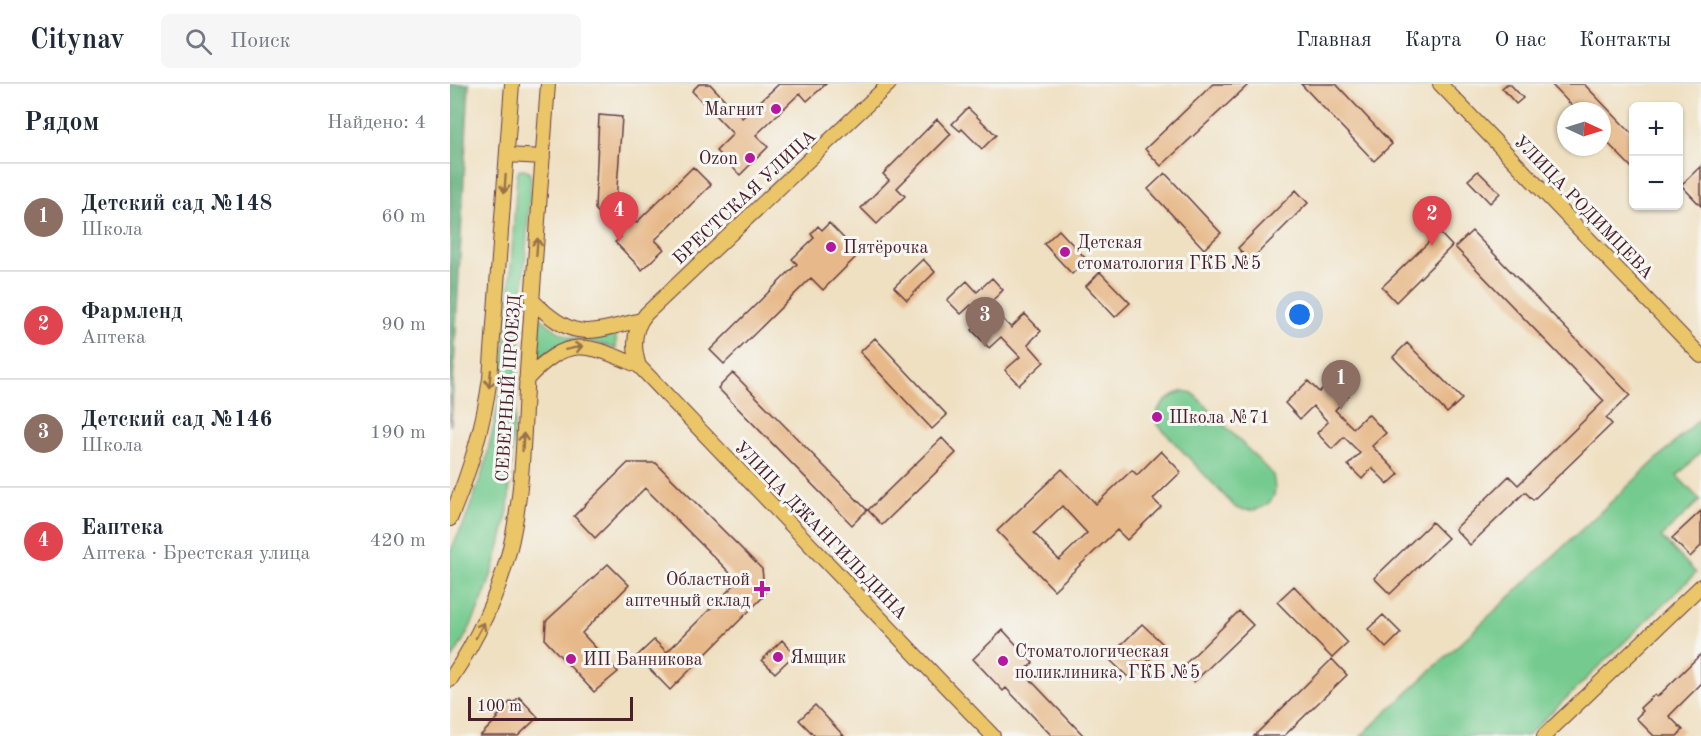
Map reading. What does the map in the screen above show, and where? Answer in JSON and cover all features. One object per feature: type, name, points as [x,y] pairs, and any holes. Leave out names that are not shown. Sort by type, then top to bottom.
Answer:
[{"type":"main road","name":"СЕВЕРНЫЙ ПРОЕЗД","points":[[450,519],[466,480],[485,413],[490,378],[512,84]]},
{"type":"main road","name":"СЕВЕРНЫЙ ПРОЕЗД","points":[[450,680],[465,658],[484,621],[508,552],[517,505],[523,456],[526,380],[548,84]]},
{"type":"main road","name":"БРЕСТСКАЯ УЛИЦА","points":[[640,320],[889,84]]},
{"type":"main road","name":"УЛИЦА РОДИМЦЕВА","points":[[1440,84],[1701,356]]},
{"type":"main road","points":[[507,155],[543,157]]},
{"type":"main road","points":[[533,301],[546,314],[578,332],[640,320]]},
{"type":"main road","points":[[639,366],[634,342],[640,320]]},
{"type":"main road","points":[[526,380],[557,354],[584,346],[609,353],[639,366]]},
{"type":"main road","name":"УЛИЦА ДЖАНГИЛЬДИНА","points":[[639,366],[993,736]]},
{"type":"main road","points":[[1544,736],[1701,586]]},
{"type":"green space","points":[[450,84],[469,84],[450,426]]},
{"type":"green space","points":[[519,170],[529,171],[531,178],[508,510],[499,550],[479,608],[450,662],[450,552],[465,521],[485,465],[500,396],[517,175]]},
{"type":"green space","points":[[540,317],[558,332],[575,338],[616,334],[616,349],[583,340],[574,341],[557,346],[537,360]]},
{"type":"green space","points":[[1183,391],[1193,393],[1273,475],[1275,493],[1268,504],[1253,510],[1236,508],[1158,425],[1157,415],[1160,407],[1171,397]]},
{"type":"green space","points":[[1701,418],[1701,452],[1677,476],[1700,500],[1661,537],[1696,573],[1527,736],[1361,736]]},
{"type":"building","points":[[699,84],[710,84],[742,118],[779,84],[826,84],[807,101],[800,93],[756,135],[768,147],[740,175],[716,151],[733,134],[692,91]]},
{"type":"building","points":[[1213,84],[1249,84],[1161,166],[1145,149]]},
{"type":"building","points":[[1301,84],[1336,84],[1392,144],[1374,161]]},
{"type":"building","points":[[1510,84],[1523,98],[1516,104],[1502,88]]},
{"type":"building","points":[[1551,84],[1584,84],[1601,102],[1568,102]]},
{"type":"building","points":[[968,108],[996,135],[982,149],[962,129],[960,131],[952,124]]},
{"type":"building","points":[[1611,112],[1629,131],[1629,165],[1611,146]]},
{"type":"building","points":[[599,115],[622,117],[616,202],[636,223],[693,167],[711,185],[655,240],[664,249],[642,270],[615,242],[621,237],[595,209]]},
{"type":"building","points":[[937,119],[951,134],[897,188],[905,196],[877,224],[861,208],[889,180],[883,174]]},
{"type":"building","points":[[1701,166],[1701,206],[1683,187],[1683,183]]},
{"type":"building","points":[[1478,171],[1500,193],[1490,203],[1468,180]]},
{"type":"building","points":[[1165,173],[1221,233],[1204,249],[1148,189]]},
{"type":"building","points":[[1296,190],[1308,203],[1250,261],[1238,248]]},
{"type":"building","points":[[829,223],[859,254],[823,290],[811,278],[724,364],[710,350],[797,264],[792,259],[814,238],[811,234],[818,226],[822,230]]},
{"type":"building","name":"Детская стоматология ГКБ №5","points":[[1059,230],[1087,260],[1072,274],[1044,244]]},
{"type":"building","points":[[1472,231],[1630,395],[1606,418],[1612,424],[1533,500],[1525,492],[1470,545],[1455,529],[1509,476],[1518,485],[1604,401],[1455,247]]},
{"type":"building","points":[[1439,232],[1452,246],[1396,302],[1382,287]]},
{"type":"building","points":[[923,259],[935,272],[907,300],[894,287]]},
{"type":"building","points":[[1100,272],[1130,303],[1115,317],[1086,286]]},
{"type":"building","points":[[992,278],[1003,290],[989,304],[1011,328],[1025,314],[1041,331],[1028,344],[1044,362],[1019,385],[1005,370],[1020,357],[1001,337],[989,348],[972,330],[984,319],[971,305],[961,314],[947,300],[967,281],[977,292]]},
{"type":"building","points":[[875,338],[947,415],[932,429],[860,352]]},
{"type":"building","points":[[1407,343],[1462,399],[1447,413],[1393,357]]},
{"type":"building","points":[[733,373],[867,510],[852,525],[718,388]]},
{"type":"building","points":[[1333,378],[1349,395],[1335,410],[1353,428],[1368,414],[1386,433],[1372,446],[1399,474],[1388,484],[1372,468],[1362,479],[1348,465],[1360,453],[1344,437],[1332,449],[1317,433],[1328,422],[1313,406],[1300,419],[1285,403],[1308,381],[1319,392]]},
{"type":"building","points":[[942,438],[956,453],[882,525],[868,510]]},
{"type":"building","points":[[1161,451],[1181,472],[1153,499],[1161,507],[1127,540],[1117,530],[1054,590],[997,531],[1062,469],[1096,504],[1132,470],[1137,475]],"holes":[[[1062,506],[1087,533],[1059,560],[1034,533]]]},
{"type":"building","points":[[628,463],[656,463],[762,569],[765,595],[670,690],[637,656],[654,640],[667,652],[738,581],[645,488],[595,538],[574,516]]},
{"type":"building","points":[[1701,511],[1701,546],[1690,557],[1672,538]]},
{"type":"building","points":[[1432,522],[1448,538],[1390,594],[1374,578]]},
{"type":"building","points":[[608,564],[629,585],[582,633],[618,672],[594,692],[545,640],[546,621]]},
{"type":"building","points":[[1294,586],[1348,643],[1332,658],[1277,602]]},
{"type":"building","points":[[1239,611],[1253,625],[1194,682],[1181,668]]},
{"type":"building","points":[[1383,615],[1401,633],[1386,648],[1368,629]]},
{"type":"building","points":[[1142,624],[1164,645],[1130,679],[1108,658]]},
{"type":"building","points":[[1003,630],[1033,663],[1023,672],[1084,736],[1052,736],[1006,688],[1003,691],[973,659]]},
{"type":"building","name":"Ямщик","points":[[782,640],[795,654],[775,673],[762,660]]},
{"type":"building","points":[[1701,654],[1701,684],[1669,716],[1683,730],[1677,736],[1654,736],[1636,718],[1643,711],[1640,708],[1654,695],[1657,697]]},
{"type":"building","points":[[1332,659],[1347,675],[1284,736],[1254,736]]},
{"type":"building","points":[[519,697],[538,717],[518,736],[480,736],[511,701],[513,703]]},
{"type":"building","points":[[815,705],[844,736],[815,736],[799,720]]},
{"type":"place","name":"Магнит","points":[[776,109]]},
{"type":"place","name":"Ozon","points":[[750,158]]},
{"type":"place","name":"Еаптека","points":[[619,242]]},
{"type":"place","name":"Фармленд","points":[[1432,246]]},
{"type":"place","name":"Пятёрочка","points":[[831,247]]},
{"type":"place","name":"Детская стоматология ГКБ №5","points":[[1065,252]]},
{"type":"place","name":"Детский сад №146","points":[[985,347]]},
{"type":"place","name":"Детский сад №148","points":[[1341,410]]},
{"type":"place","name":"Школа №71","points":[[1157,417]]},
{"type":"place","name":"Областной аптечный склад","points":[[762,589]]},
{"type":"place","name":"Ямщик","points":[[778,657]]},
{"type":"place","name":"ИП Банникова","points":[[571,659]]},
{"type":"place","name":"Стоматологическая поликлиника, ГКБ №5","points":[[1003,661]]}]
